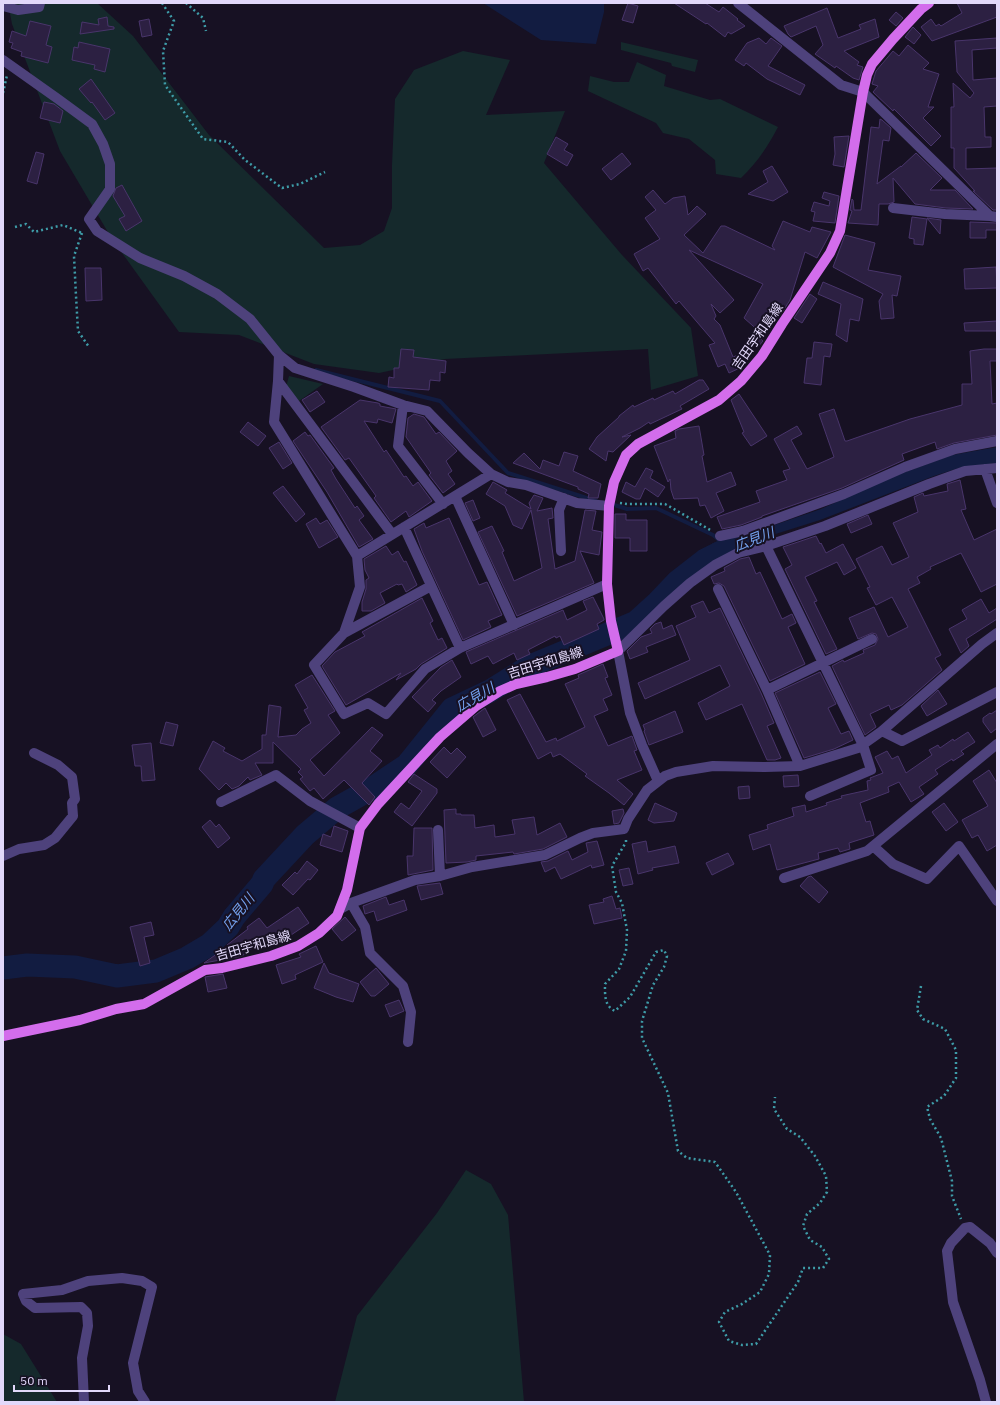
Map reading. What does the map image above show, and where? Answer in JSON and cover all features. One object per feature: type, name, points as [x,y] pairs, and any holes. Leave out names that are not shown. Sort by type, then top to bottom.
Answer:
[{"type":"main road","name":"吉田宇和島線","points":[[3,1036],[80,1020],[116,1009],[144,1004],[205,970],[222,968],[271,956],[298,946],[320,933],[337,916],[340,909],[347,890],[360,828],[378,804],[440,737],[476,706],[500,691],[516,684],[575,669],[618,651],[611,621],[607,584],[610,503],[614,482],[626,455],[638,444],[719,400],[741,381],[762,356],[830,253],[840,231],[855,148],[863,92],[867,75],[872,64],[921,9],[929,3]]},
{"type":"street","points":[[3,6],[18,10],[39,7],[40,3]]},
{"type":"street","points":[[738,3],[841,85],[863,92],[993,216]]},
{"type":"street","points":[[6,62],[92,124],[103,144],[110,164],[110,189],[89,219],[97,231],[140,258],[184,276],[217,294],[250,319],[279,355],[295,368],[354,387],[403,406],[428,411],[468,453],[491,474],[508,482],[526,485],[577,503],[610,503]]},
{"type":"street","points":[[894,208],[945,214],[993,216]]},
{"type":"street","points":[[279,355],[274,422],[357,556],[360,586],[344,633]]},
{"type":"street","points":[[278,381],[392,534]]},
{"type":"street","points":[[403,406],[398,446],[443,504]]},
{"type":"street","points":[[720,536],[743,531],[844,494],[905,467],[955,449],[997,441]]},
{"type":"street","points":[[658,781],[630,713],[618,651],[664,606],[690,583],[715,565],[738,553],[766,546],[825,526],[965,471],[997,468]]},
{"type":"street","points":[[985,469],[997,503]]},
{"type":"street","points":[[357,556],[491,474]]},
{"type":"street","points":[[455,496],[514,624]]},
{"type":"street","points":[[561,551],[559,510],[564,498]]},
{"type":"street","points":[[404,527],[460,648]]},
{"type":"street","points":[[766,546],[863,745],[872,770],[810,796]]},
{"type":"street","points":[[431,586],[344,633],[314,665],[344,714],[368,703],[386,714],[425,669],[460,648],[607,584]]},
{"type":"street","points":[[718,589],[767,690],[800,766]]},
{"type":"street","points":[[340,909],[351,903],[415,880],[440,876],[472,867],[545,855],[580,838],[593,834],[624,829],[647,790],[665,776],[676,772],[713,766],[765,768],[800,766],[858,748],[882,731],[982,644],[997,633]]},
{"type":"street","points":[[767,690],[872,639]]},
{"type":"street","points":[[882,731],[902,741],[997,692]]},
{"type":"street","points":[[784,878],[867,851],[996,747]]},
{"type":"street","points":[[3,856],[19,849],[44,845],[56,838],[73,816],[72,803],[75,799],[72,777],[58,765],[34,753]]},
{"type":"street","points":[[222,802],[276,775],[310,802],[360,828]]},
{"type":"street","points":[[438,830],[440,876]]},
{"type":"street","points":[[873,846],[893,864],[926,879],[959,846],[997,901]]},
{"type":"street","points":[[351,903],[365,927],[370,953],[403,986],[411,1012],[408,1042]]},
{"type":"street","points":[[986,1402],[953,1302],[947,1251],[951,1243],[965,1228],[970,1227],[990,1243],[997,1253]]},
{"type":"street","points":[[84,1402],[82,1358],[88,1326],[87,1313],[81,1307],[35,1308],[26,1301],[23,1294],[62,1290],[88,1281],[122,1278],[142,1281],[152,1287],[134,1363],[138,1391],[145,1402]]},
{"type":"path","points":[[162,3],[174,21],[163,51],[165,85],[203,139],[228,142],[245,160],[282,188],[300,184],[324,172]]},
{"type":"path","points":[[186,3],[203,18],[206,31]]},
{"type":"path","points":[[3,93],[6,62]]},
{"type":"path","points":[[15,226],[26,224],[34,232],[63,225],[82,234],[97,231]]},
{"type":"path","points":[[82,234],[74,256],[78,331],[89,347]]},
{"type":"path","points":[[610,503],[665,504],[720,536]]},
{"type":"path","points":[[624,829],[626,842],[612,866],[616,892],[622,903],[626,923],[626,951],[619,969],[605,984],[604,996],[610,1008],[615,1011],[630,997],[656,952],[664,950],[667,956],[664,967],[653,985],[642,1021],[642,1038],[668,1093],[678,1151],[687,1158],[714,1162],[736,1192],[770,1255],[769,1274],[760,1292],[742,1304],[725,1312],[720,1322],[729,1341],[742,1345],[756,1344],[798,1282],[803,1268],[823,1268],[829,1259],[822,1247],[810,1240],[803,1226],[807,1214],[820,1203],[827,1192],[826,1176],[815,1156],[800,1138],[787,1128],[774,1109],[775,1097]]},
{"type":"path","points":[[921,986],[917,1010],[923,1019],[945,1029],[956,1050],[956,1078],[944,1096],[927,1107],[930,1119],[941,1138],[952,1181],[952,1196],[965,1228]]},
{"type":"green space","points":[[8,3],[97,3],[133,36],[209,135],[324,248],[360,245],[384,231],[392,208],[395,99],[414,70],[463,51],[510,60],[486,115],[565,111],[544,163],[622,255],[691,328],[698,376],[651,390],[648,349],[445,359],[379,373],[314,364],[239,335],[179,332],[112,239],[60,151],[12,24]]},
{"type":"green space","points":[[621,42],[698,60],[695,72],[672,66],[671,63],[621,50]]},
{"type":"green space","points":[[637,62],[666,75],[664,86],[710,100],[720,99],[778,127],[762,154],[741,178],[716,174],[715,160],[689,139],[663,133],[656,123],[588,91],[590,76],[614,82],[629,82]]},
{"type":"green space","points":[[289,376],[323,384],[299,401],[286,387]]},
{"type":"green space","points":[[466,1170],[491,1184],[508,1215],[524,1402],[335,1402],[357,1316],[437,1213]]},
{"type":"green space","points":[[3,1334],[21,1344],[57,1402],[3,1402]]},
{"type":"water","points":[[483,3],[604,3],[604,12],[596,44],[541,40]]},
{"type":"water","points":[[997,447],[997,463],[962,467],[934,476],[820,520],[741,545],[711,562],[702,553],[713,543],[731,540],[821,509],[894,476],[952,455]]},
{"type":"building","points":[[628,3],[638,6],[633,23],[622,20]]},
{"type":"building","points":[[674,3],[705,3],[719,12],[723,7],[745,26],[731,34],[728,32],[725,37],[707,23],[706,24]]},
{"type":"building","points":[[957,3],[997,3],[997,17],[932,41],[921,27],[931,19],[936,26],[939,24],[941,26],[962,13]]},
{"type":"building","points":[[827,8],[838,38],[861,29],[859,25],[875,19],[879,37],[844,51],[859,62],[857,65],[863,67],[859,80],[853,78],[836,66],[835,68],[815,54],[823,45],[816,26],[791,37],[784,26]]},
{"type":"building","points":[[896,12],[903,18],[896,26],[889,20]]},
{"type":"building","points":[[107,17],[108,26],[114,27],[114,29],[80,34],[82,22],[99,25],[98,19]]},
{"type":"building","points":[[149,19],[152,35],[142,37],[139,21]]},
{"type":"building","points":[[30,21],[51,26],[46,45],[52,47],[48,63],[21,56],[22,52],[11,48],[13,43],[9,42],[12,31],[26,36]]},
{"type":"building","points":[[913,27],[921,35],[914,44],[905,37]]},
{"type":"building","points":[[759,38],[766,44],[771,38],[782,46],[768,66],[805,85],[800,95],[767,79],[746,63],[744,66],[735,60],[747,43]]},
{"type":"building","points":[[997,38],[997,48],[972,50],[973,80],[997,78],[997,106],[984,107],[985,137],[991,137],[991,147],[966,148],[966,169],[997,168],[997,210],[993,210],[973,191],[975,191],[954,168],[954,148],[951,148],[951,107],[954,107],[953,83],[970,98],[974,93],[957,72],[955,41]]},
{"type":"building","points":[[79,42],[110,49],[105,72],[94,69],[95,65],[72,60],[74,47],[78,48]]},
{"type":"building","points":[[908,45],[929,63],[923,69],[939,74],[928,107],[934,107],[923,118],[941,136],[931,146],[894,109],[893,111],[873,92],[878,86],[872,84],[876,71],[893,51],[899,56]]},
{"type":"building","points":[[91,79],[115,113],[105,120],[92,102],[91,103],[79,89]]},
{"type":"building","points":[[44,102],[54,104],[63,111],[60,123],[40,118]]},
{"type":"building","points":[[880,119],[891,128],[889,141],[883,140],[877,184],[901,167],[916,153],[942,178],[930,190],[955,190],[973,209],[946,208],[915,204],[893,178],[894,202],[879,204],[878,225],[848,223],[852,211],[850,210],[852,199],[854,210],[861,210],[871,127],[879,128]]},
{"type":"building","points":[[849,136],[844,167],[833,165],[835,154],[834,137]]},
{"type":"building","points":[[556,137],[568,144],[564,150],[573,155],[567,166],[547,154]]},
{"type":"building","points":[[36,152],[44,154],[37,184],[27,181]]},
{"type":"building","points":[[622,153],[631,164],[611,180],[602,169]]},
{"type":"building","points":[[772,166],[788,192],[773,201],[748,194],[768,182],[763,171]]},
{"type":"building","points":[[122,185],[142,221],[126,231],[119,219],[125,216],[113,196],[116,188]]},
{"type":"building","points":[[653,190],[665,204],[673,198],[685,196],[688,215],[697,206],[706,214],[684,235],[703,253],[721,226],[725,226],[775,250],[772,246],[783,221],[810,232],[812,227],[831,232],[817,258],[805,252],[790,300],[783,311],[782,310],[761,333],[744,318],[763,284],[689,250],[734,300],[720,313],[711,304],[716,316],[714,319],[720,325],[733,357],[738,355],[742,367],[729,373],[725,364],[718,367],[709,345],[715,343],[679,301],[676,304],[648,268],[643,271],[634,254],[660,239],[645,218],[656,210],[645,197]]},
{"type":"building","points":[[824,192],[839,196],[835,223],[813,221],[815,212],[811,211],[814,202],[829,206],[830,201],[822,198]]},
{"type":"building","points":[[912,217],[927,219],[923,245],[914,244],[914,239],[909,238]]},
{"type":"building","points":[[927,218],[941,220],[940,234]]},
{"type":"building","points":[[970,222],[997,223],[997,230],[986,230],[986,238],[970,238]]},
{"type":"building","points":[[845,235],[875,243],[868,270],[901,276],[897,296],[892,295],[894,318],[881,319],[879,301],[883,294],[833,267]]},
{"type":"building","points":[[996,267],[997,288],[965,289],[964,269]]},
{"type":"building","points":[[85,268],[101,268],[102,300],[86,301]]},
{"type":"building","points":[[823,282],[863,299],[859,321],[850,319],[847,342],[836,335],[841,304],[818,294]]},
{"type":"building","points":[[810,294],[817,299],[802,323],[794,318]]},
{"type":"building","points":[[997,321],[997,331],[965,331],[964,323]]},
{"type":"building","points":[[754,332],[763,341],[757,348],[747,339]]},
{"type":"building","points":[[814,342],[832,344],[830,357],[824,356],[821,385],[804,383],[807,358],[812,358]]},
{"type":"building","points":[[401,349],[414,350],[413,357],[446,361],[445,373],[440,372],[440,381],[430,380],[429,390],[388,387],[389,377],[394,378],[394,368],[399,368]]},
{"type":"building","points":[[997,349],[997,361],[990,361],[992,404],[997,403],[997,435],[954,443],[937,449],[935,442],[902,454],[904,460],[842,488],[762,516],[741,525],[722,529],[717,517],[760,502],[756,491],[787,480],[783,471],[790,469],[774,439],[797,426],[802,434],[791,440],[807,469],[834,457],[819,414],[834,409],[845,441],[847,441],[910,419],[962,405],[962,384],[972,384],[970,351]]},
{"type":"building","points":[[699,380],[703,380],[709,389],[680,406],[682,409],[650,424],[649,422],[622,437],[631,435],[613,452],[608,451],[606,461],[589,449],[597,437],[633,405],[634,407],[653,398],[654,400],[673,391],[675,394]]},
{"type":"building","points":[[317,391],[325,402],[310,412],[302,400]]},
{"type":"building","points":[[739,394],[767,436],[751,446],[742,433],[744,432],[731,400]]},
{"type":"building","points":[[360,400],[378,403],[380,406],[396,409],[392,423],[378,419],[377,423],[364,421],[384,452],[386,450],[404,477],[406,476],[413,486],[418,482],[432,501],[409,517],[406,511],[391,522],[374,498],[376,496],[349,458],[345,460],[321,427]]},
{"type":"building","points":[[414,414],[424,417],[436,434],[439,432],[457,451],[446,461],[452,471],[448,474],[455,484],[443,493],[429,475],[431,473],[406,437],[408,418]]},
{"type":"building","points":[[248,422],[266,436],[258,446],[240,432]]},
{"type":"building","points":[[699,426],[704,455],[702,456],[707,482],[731,472],[736,485],[716,493],[724,511],[711,518],[705,505],[700,506],[698,498],[674,499],[670,479],[668,482],[654,446],[676,438],[675,431],[679,429]]},
{"type":"building","points":[[305,432],[308,436],[310,435],[334,468],[331,470],[336,479],[355,508],[357,506],[364,516],[359,520],[373,539],[359,547],[327,492],[293,441]]},
{"type":"building","points":[[279,442],[292,463],[283,469],[269,448]]},
{"type":"building","points":[[564,452],[578,456],[573,471],[601,484],[598,498],[588,498],[589,494],[578,489],[578,487],[513,463],[524,453],[540,469],[543,460],[559,466]]},
{"type":"building","points":[[646,468],[653,471],[650,478],[665,487],[658,497],[645,488],[640,499],[636,499],[622,492],[626,482],[635,487]]},
{"type":"building","points":[[960,480],[966,509],[961,510],[974,540],[997,529],[997,584],[981,592],[961,553],[930,567],[931,569],[917,577],[920,583],[908,589],[941,655],[935,658],[942,670],[902,705],[891,710],[889,705],[870,714],[876,727],[865,735],[832,666],[843,660],[844,662],[864,653],[863,650],[875,645],[878,639],[876,634],[872,633],[858,639],[849,618],[874,607],[888,637],[908,627],[892,597],[876,605],[867,588],[870,587],[856,559],[882,546],[892,565],[909,557],[893,523],[918,512],[914,497],[923,493],[924,496],[948,491],[947,484]]},
{"type":"building","points":[[493,482],[507,490],[505,493],[531,509],[529,503],[534,495],[543,498],[537,511],[552,508],[553,518],[548,519],[555,569],[575,561],[585,510],[596,511],[592,530],[602,532],[599,555],[580,551],[594,583],[517,616],[478,532],[492,526],[504,551],[502,552],[514,581],[542,568],[531,510],[522,529],[513,525],[505,506],[486,494]]},
{"type":"building","points":[[283,486],[305,514],[296,522],[273,493]]},
{"type":"building","points":[[473,500],[480,518],[473,521],[465,503]]},
{"type":"building","points":[[615,514],[626,514],[626,520],[647,520],[647,551],[630,551],[630,538],[615,538]]},
{"type":"building","points":[[868,515],[872,524],[851,533],[847,524]]},
{"type":"building","points":[[316,518],[320,524],[327,520],[338,537],[319,548],[306,524]]},
{"type":"building","points":[[449,518],[479,585],[487,582],[502,615],[488,621],[491,627],[463,640],[422,551],[414,529],[424,523],[426,528]]},
{"type":"building","points":[[816,536],[826,553],[843,544],[856,568],[844,575],[837,562],[805,577],[817,601],[814,602],[837,649],[826,654],[785,569],[792,565],[783,547]]},
{"type":"building","points":[[386,546],[392,555],[398,551],[404,562],[406,561],[417,585],[406,592],[402,584],[397,584],[380,593],[385,603],[371,611],[362,611],[366,580],[369,578],[365,570],[364,559]]},
{"type":"building","points":[[749,557],[756,574],[760,572],[782,619],[792,614],[796,623],[788,627],[805,664],[770,681],[724,586],[719,583],[714,584],[711,577],[725,571],[724,568],[740,559]]},
{"type":"building","points":[[593,597],[604,619],[597,624],[599,629],[564,645],[560,636],[556,638],[555,636],[528,650],[530,654],[517,660],[514,653],[493,664],[488,656],[471,664],[466,652],[563,610],[567,620],[587,610],[583,601]]},
{"type":"building","points":[[422,598],[433,621],[430,623],[438,640],[442,638],[447,648],[421,664],[416,669],[396,680],[401,673],[346,705],[322,666],[335,652],[365,636],[362,632]]},
{"type":"building","points":[[981,599],[989,613],[997,608],[997,619],[966,639],[969,646],[961,653],[949,629],[967,619],[962,610]]},
{"type":"building","points":[[703,601],[709,613],[720,608],[774,723],[767,726],[781,758],[767,760],[742,704],[706,720],[698,703],[730,686],[720,665],[645,699],[638,683],[690,660],[676,626],[696,617],[691,606]]},
{"type":"building","points":[[661,622],[663,629],[672,625],[676,635],[646,647],[648,652],[630,659],[627,651],[641,637],[652,633],[650,629],[655,624]]},
{"type":"building","points":[[452,660],[461,677],[441,691],[432,700],[436,703],[428,712],[412,697],[441,667]]},
{"type":"building","points":[[603,664],[608,677],[605,678],[612,695],[603,699],[608,710],[594,716],[608,746],[632,736],[637,750],[634,751],[642,770],[617,780],[633,794],[624,805],[585,776],[587,774],[560,754],[553,757],[551,752],[538,759],[507,700],[520,694],[546,742],[556,738],[557,741],[585,727],[565,684],[579,678],[578,675]]},
{"type":"building","points":[[820,672],[836,704],[828,708],[841,734],[849,731],[853,740],[834,749],[804,758],[775,693]]},
{"type":"building","points":[[312,675],[335,711],[328,715],[340,733],[310,760],[324,776],[372,727],[383,735],[370,751],[382,761],[362,783],[375,797],[369,805],[344,780],[323,799],[314,788],[310,791],[300,779],[303,777],[298,772],[301,769],[273,742],[273,763],[255,763],[262,775],[250,780],[248,777],[239,786],[232,789],[226,783],[219,790],[199,769],[213,741],[225,748],[223,751],[242,761],[262,749],[262,735],[266,735],[269,705],[281,707],[278,737],[296,735],[311,723],[304,710],[308,708],[295,685]]},
{"type":"building","points":[[938,690],[947,704],[927,716],[921,706]]},
{"type":"building","points":[[485,708],[496,730],[483,737],[473,717]]},
{"type":"building","points":[[997,710],[997,728],[991,733],[983,722],[983,718]]},
{"type":"building","points":[[675,711],[683,732],[649,745],[643,725]]},
{"type":"building","points":[[166,722],[178,725],[173,746],[160,743]]},
{"type":"building","points":[[968,732],[975,742],[961,751],[964,754],[953,761],[952,759],[935,770],[938,774],[919,787],[924,794],[911,802],[899,782],[888,787],[889,792],[860,803],[866,822],[870,821],[874,835],[849,843],[850,849],[840,852],[838,848],[818,853],[819,859],[777,870],[770,844],[753,850],[749,835],[768,829],[767,825],[794,816],[792,808],[805,805],[806,812],[827,805],[826,803],[842,798],[841,796],[868,790],[867,781],[871,780],[870,778],[883,773],[875,757],[887,751],[892,759],[898,756],[906,773],[932,755],[929,750],[938,745],[940,748],[953,739],[954,741]]},
{"type":"building","points":[[151,743],[155,780],[142,781],[141,766],[135,766],[132,745]]},
{"type":"building","points":[[444,747],[451,754],[457,748],[466,757],[447,778],[430,762]]},
{"type":"building","points":[[989,770],[997,783],[997,845],[987,851],[978,835],[972,838],[962,820],[988,806],[973,781]]},
{"type":"building","points":[[414,774],[437,789],[437,793],[412,826],[394,812],[401,803],[409,809],[422,791],[408,782]]},
{"type":"building","points":[[798,775],[799,786],[784,787],[783,776]]},
{"type":"building","points":[[749,786],[750,798],[739,799],[738,787]]},
{"type":"building","points":[[655,803],[677,813],[674,821],[654,823],[648,820]]},
{"type":"building","points":[[944,803],[958,822],[946,831],[932,812]]},
{"type":"building","points":[[456,809],[456,814],[474,815],[475,828],[494,825],[495,837],[515,834],[512,820],[534,817],[537,835],[560,823],[567,837],[543,849],[514,854],[513,852],[476,856],[476,860],[446,863],[444,810]]},
{"type":"building","points":[[623,809],[624,813],[619,823],[614,824],[612,811]]},
{"type":"building","points":[[210,820],[216,827],[219,824],[230,838],[218,848],[202,827]]},
{"type":"building","points":[[334,826],[348,831],[342,852],[320,845],[323,834],[331,837]]},
{"type":"building","points":[[414,828],[432,828],[433,870],[408,875],[407,856],[413,856]]},
{"type":"building","points":[[597,841],[604,865],[592,868],[591,865],[561,879],[555,867],[545,872],[541,862],[548,861],[568,851],[572,860],[588,852],[586,843]]},
{"type":"building","points":[[646,841],[648,852],[675,846],[679,863],[652,868],[653,870],[638,874],[632,844]]},
{"type":"building","points":[[728,853],[734,864],[712,875],[706,863]]},
{"type":"building","points":[[307,861],[318,870],[310,880],[308,879],[293,895],[282,885],[295,872],[297,874]]},
{"type":"building","points":[[629,868],[633,884],[623,886],[619,870]]},
{"type":"building","points":[[811,876],[828,892],[819,903],[800,886],[808,877]]},
{"type":"building","points":[[440,883],[443,894],[421,900],[417,886]]},
{"type":"building","points":[[612,896],[616,909],[620,908],[622,918],[594,924],[589,905],[604,902],[603,899]]},
{"type":"building","points":[[386,897],[389,905],[404,900],[407,910],[377,921],[374,911],[365,914],[363,906]]},
{"type":"building","points":[[298,907],[309,923],[291,935],[288,930],[262,947],[259,943],[242,956],[204,963],[228,946],[227,945],[248,929],[247,927],[259,918],[267,928]]},
{"type":"building","points":[[345,917],[356,930],[342,941],[332,929]]},
{"type":"building","points":[[151,922],[154,935],[144,937],[150,963],[140,966],[130,927]]},
{"type":"building","points":[[316,946],[323,962],[295,975],[296,979],[282,984],[276,965],[301,957],[299,954]]},
{"type":"building","points":[[324,963],[329,973],[359,984],[353,1002],[314,988]]},
{"type":"building","points":[[376,968],[389,984],[375,996],[371,996],[360,982]]},
{"type":"building","points":[[223,974],[227,988],[208,992],[205,977]]},
{"type":"building","points":[[399,1000],[404,1011],[390,1017],[385,1005]]},
{"type":"waterway","points":[[316,370],[440,401],[508,473],[596,501]]},
{"type":"waterway","points":[[611,504],[627,509],[656,508],[713,535],[719,540]]},
{"type":"waterway","name":"広見川","points":[[3,968],[27,965],[75,967],[117,976],[156,971],[187,958],[209,945],[228,927],[234,917],[262,884],[264,879],[305,835],[337,808],[371,789],[407,765],[452,709],[490,691],[530,666],[636,622],[678,581],[705,560],[735,545]]}]
